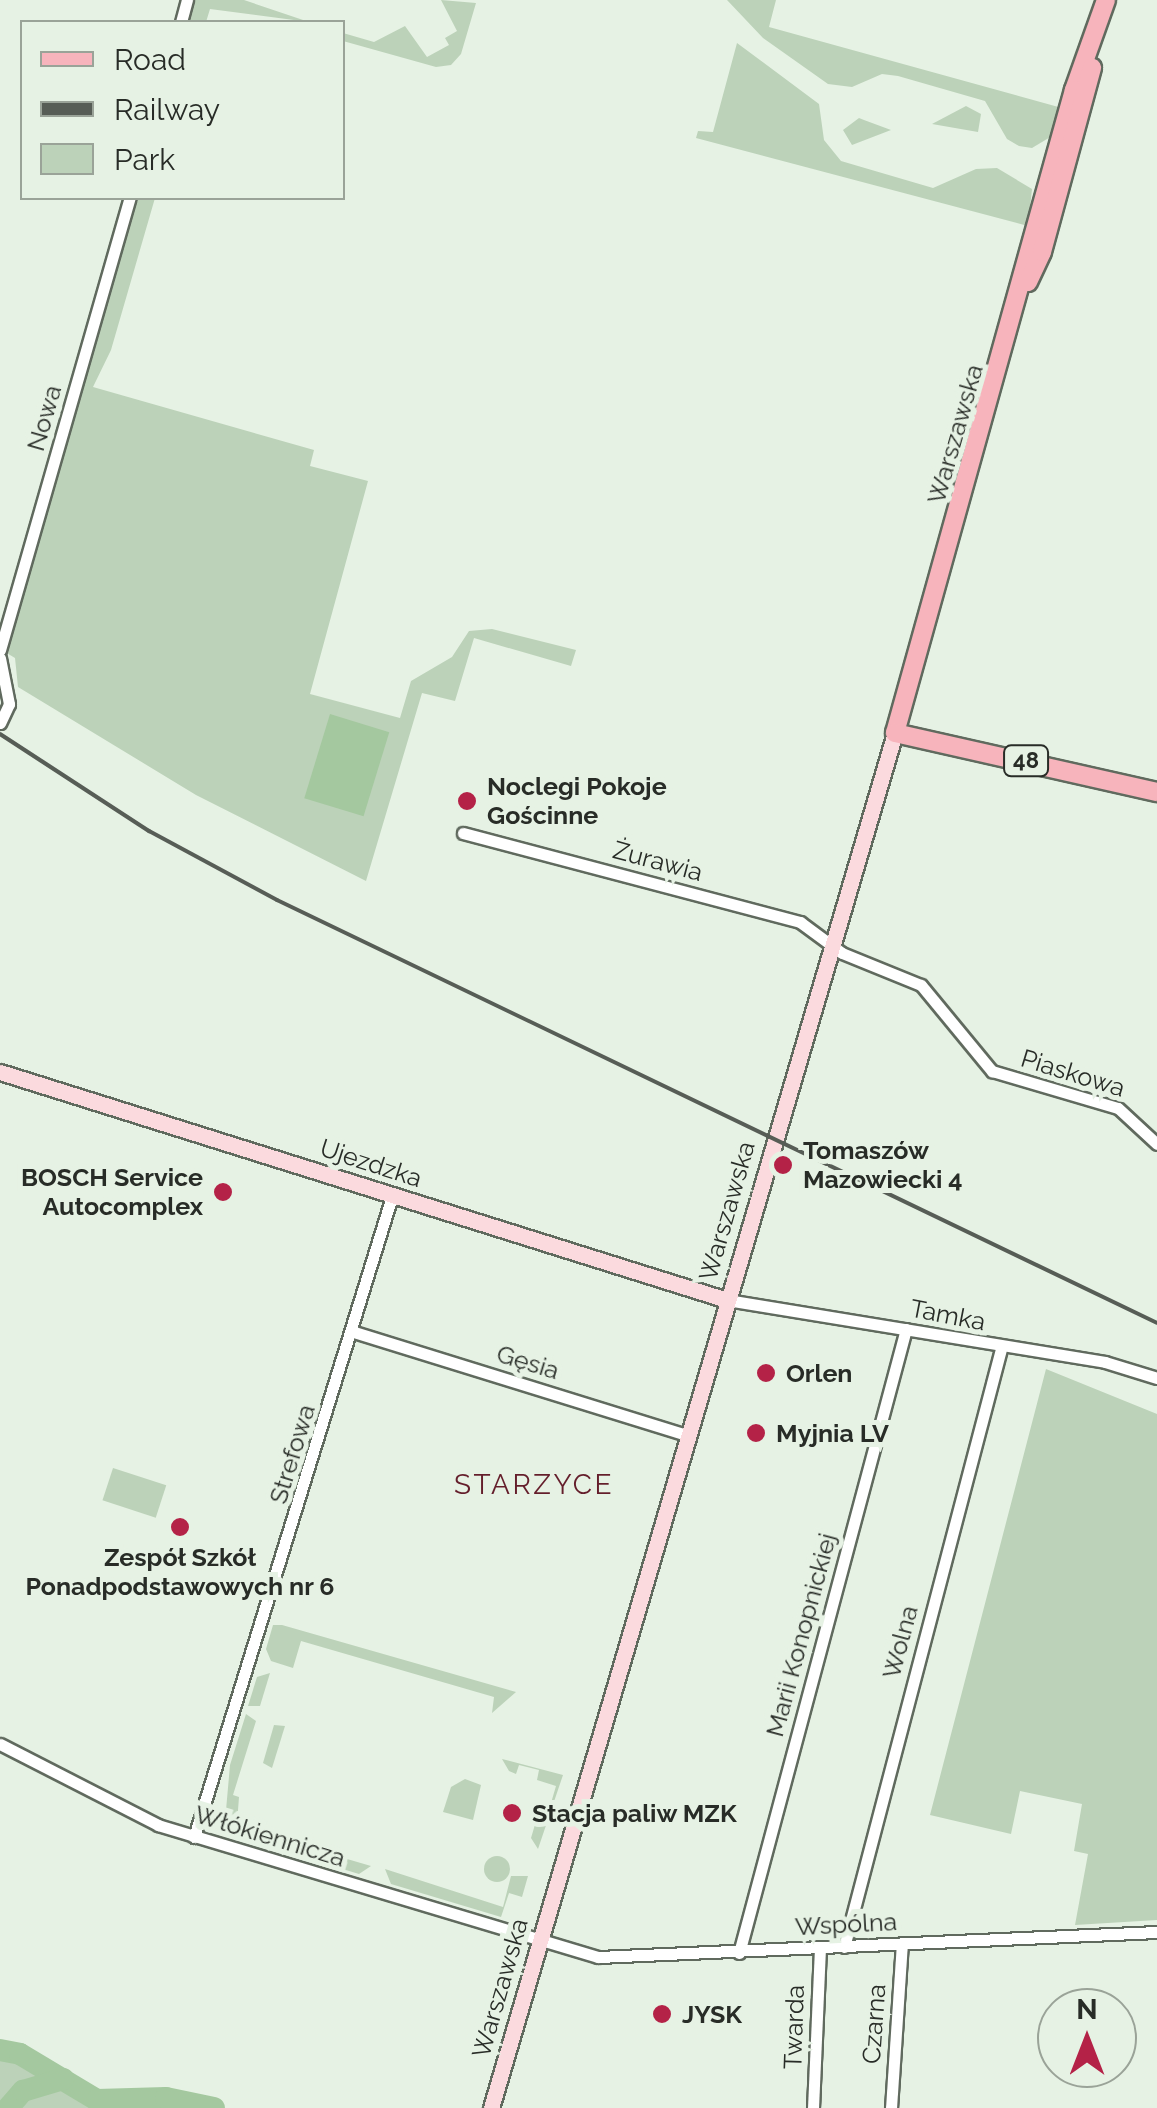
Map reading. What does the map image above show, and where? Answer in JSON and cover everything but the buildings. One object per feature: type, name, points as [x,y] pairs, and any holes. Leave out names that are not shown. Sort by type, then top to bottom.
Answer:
[{"type":"main road","name":"Warszawska","points":[[491,2108],[833,948],[1011,328],[1074,90],[1106,2]]},
{"type":"main road","name":"48","points":[[894,733],[1157,792]]},
{"type":"main road","name":"Ujezdzka","points":[[0,1072],[728,1300]]},
{"type":"street","name":"Nowa","points":[[0,650],[129,200]]},
{"type":"street","points":[[0,662],[9,704],[0,724]]},
{"type":"street","name":"Żurawia","points":[[464,833],[800,922],[833,948]]},
{"type":"street","name":"Piaskowa","points":[[833,948],[921,985],[992,1071],[1118,1108],[1157,1144]]},
{"type":"street","name":"Strefowa","points":[[194,1838],[354,1332],[392,1196]]},
{"type":"street","name":"Tamka","points":[[728,1300],[906,1328],[1001,1349],[1105,1362],[1157,1378]]},
{"type":"street","name":"Marii Konopnickiej","points":[[740,1953],[906,1328]]},
{"type":"street","name":"Gęsia","points":[[354,1332],[689,1436]]},
{"type":"street","name":"Wolna","points":[[844,1946],[1001,1349]]},
{"type":"street","name":"Włókiennicza","points":[[0,1744],[194,1838],[540,1939]]},
{"type":"street","name":"Wspólna","points":[[540,1939],[616,1959],[1157,1932]]},
{"type":"street","name":"Czarna","points":[[891,2108],[902,1943]]},
{"type":"street","name":"Twarda","points":[[813,2108],[820,1948]]},
{"type":"green space","points":[[193,0],[244,0],[303,20],[210,9],[207,20],[188,20]]},
{"type":"green space","points":[[441,0],[476,3],[461,54],[451,65],[436,67],[345,42],[345,34],[374,42],[405,26],[427,57],[449,45],[445,38],[457,31]]},
{"type":"green space","points":[[727,0],[776,0],[769,27],[1062,108],[1052,136],[1032,148],[1019,146],[1007,139],[985,101],[898,76],[882,74],[852,87],[828,84],[763,38]]},
{"type":"green space","points":[[737,43],[819,104],[824,140],[841,161],[933,188],[976,169],[997,168],[1032,189],[1028,226],[696,138],[698,131],[713,132]]},
{"type":"green space","points":[[966,106],[981,114],[978,132],[932,124]]},
{"type":"green space","points":[[859,118],[891,130],[852,145],[843,130]]},
{"type":"green space","points":[[135,200],[154,200],[111,350],[93,387],[314,450],[310,466],[368,481],[310,694],[400,718],[411,681],[452,657],[469,631],[492,629],[576,650],[571,666],[474,638],[455,701],[422,693],[366,881],[196,795],[18,687],[15,658],[5,652]]},
{"type":"green space","points":[[1046,1369],[1157,1414],[1157,1920],[1075,1925],[1088,1854],[1074,1851],[1082,1804],[1020,1791],[1011,1834],[930,1815]]},
{"type":"green space","points":[[113,1468],[166,1485],[156,1518],[102,1500]]},
{"type":"green space","points":[[273,1625],[516,1692],[492,1713],[494,1697],[301,1641],[293,1668],[271,1661],[266,1649]]},
{"type":"green space","points":[[270,1673],[260,1706],[248,1706],[257,1677]]},
{"type":"green space","points":[[246,1714],[256,1721],[233,1795],[239,1797],[236,1836],[224,1833],[230,1765]]},
{"type":"green space","points":[[274,1725],[285,1726],[272,1768],[263,1763]]},
{"type":"green space","points":[[502,1759],[563,1775],[538,1849],[531,1838],[542,1801],[551,1803],[556,1786],[537,1780],[539,1770],[519,1765],[516,1774],[509,1771]]},
{"type":"green space","points":[[465,1779],[481,1785],[473,1820],[443,1812],[451,1787]]},
{"type":"green space","points":[[289,1842],[371,1866],[359,1874],[293,1854]]},
{"type":"green space","points":[[497,1856],[506,1860],[510,1869],[506,1878],[497,1882],[488,1878],[484,1869],[488,1860]]},
{"type":"green space","points":[[385,1869],[503,1907],[511,1876],[528,1876],[522,1897],[509,1893],[501,1917],[391,1884]]},
{"type":"green space","points":[[0,2056],[54,2081],[96,2108],[0,2108]]},
{"type":"shaded area","points":[[330,714],[389,732],[364,816],[304,798]]},
{"type":"waterway","name":"Czarna","points":[[0,2050],[20,2054],[97,2100],[166,2098],[214,2108]]},
{"type":"waterway","points":[[8,2108],[23,2091],[63,2079]]},
{"type":"railway","points":[[0,734],[149,831],[277,900],[1157,1323]]},
{"type":"place","name":"Noclegi Pokoje Gościnne","points":[[467,801]]},
{"type":"place","name":"Tomaszów Mazowiecki 4","points":[[783,1165]]},
{"type":"place","name":"BOSCH Service Autocomplex","points":[[223,1192]]},
{"type":"place","name":"Orlen","points":[[766,1373]]},
{"type":"place","name":"Myjnia LV","points":[[756,1433]]},
{"type":"place","name":"Zespół Szkół Ponadpodstawowych nr 6","points":[[180,1527]]},
{"type":"place","name":"Stacja paliw MZK","points":[[512,1813]]},
{"type":"place","name":"JYSK","points":[[662,2014]]},
{"type":"district","name":"STARZYCE","points":[[534,1485]]}]
